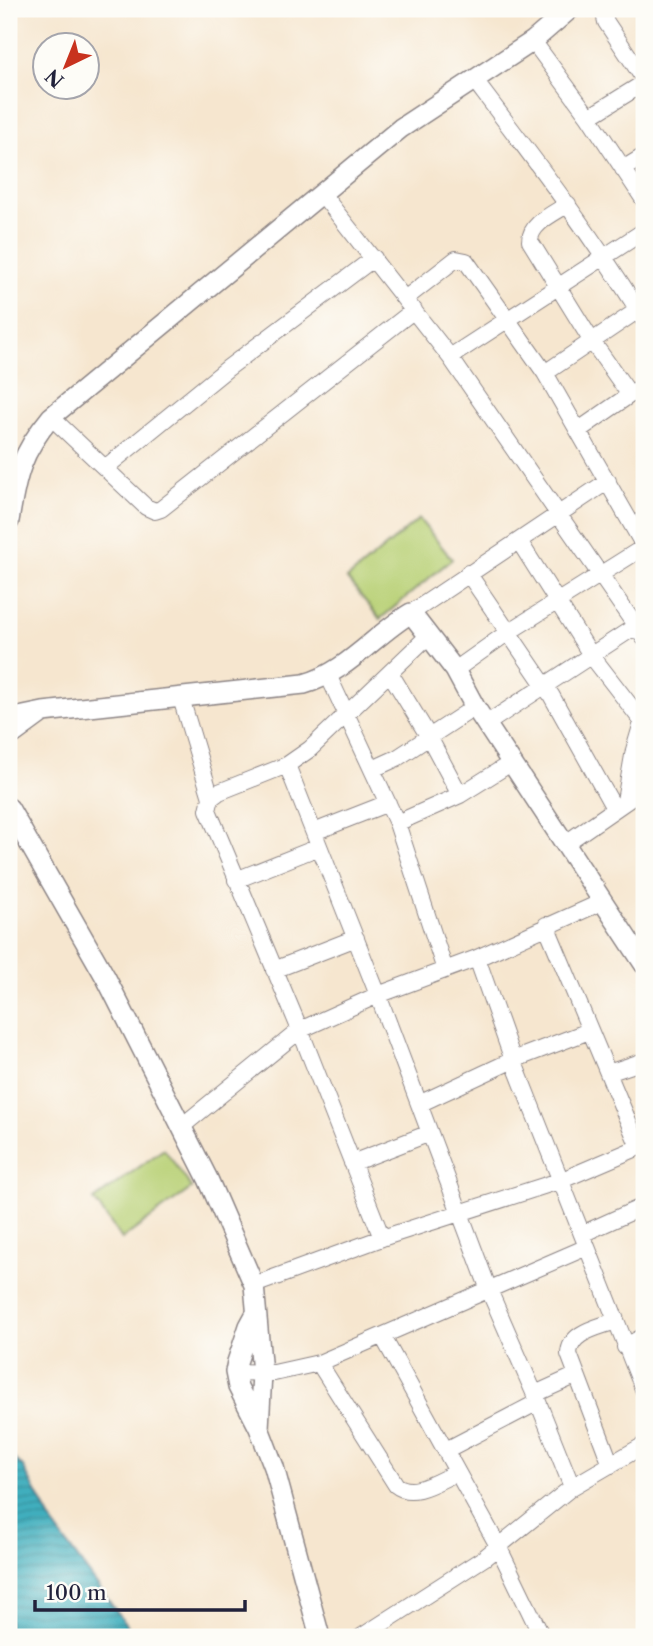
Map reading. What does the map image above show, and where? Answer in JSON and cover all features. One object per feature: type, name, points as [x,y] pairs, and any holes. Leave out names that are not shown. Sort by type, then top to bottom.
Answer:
[{"type":"street","points":[[9,522],[22,460],[36,435],[51,417],[420,113],[475,81],[533,41],[570,9]]},
{"type":"street","points":[[589,117],[644,81],[606,22],[603,9]]},
{"type":"street","points":[[533,41],[589,117],[644,200]]},
{"type":"street","points":[[475,81],[568,204],[642,312],[591,340],[545,373]]},
{"type":"street","points":[[623,169],[644,156]]},
{"type":"street","points":[[322,194],[450,357],[640,632],[591,655],[486,724]]},
{"type":"street","points":[[568,204],[535,228],[530,235],[530,241],[591,340],[637,390],[579,430]]},
{"type":"street","points":[[450,357],[644,231]]},
{"type":"street","points":[[105,468],[228,368],[373,258]]},
{"type":"street","points":[[51,417],[146,507],[155,511],[161,509],[410,304],[456,259],[466,261],[545,373],[643,543],[601,574],[507,633],[455,670]]},
{"type":"street","points":[[9,719],[43,712],[304,684],[328,675],[468,573],[608,481]]},
{"type":"street","points":[[519,541],[591,655],[643,719],[620,804]]},
{"type":"street","points":[[468,573],[620,804]]},
{"type":"street","points":[[411,613],[455,670],[475,707],[644,964]]},
{"type":"street","points":[[211,798],[229,787],[287,765],[310,749],[428,636]]},
{"type":"street","points":[[390,673],[460,795]]},
{"type":"street","points":[[328,675],[397,823],[445,970]]},
{"type":"street","points":[[181,698],[211,798],[208,810],[211,819],[300,1030],[382,1238]]},
{"type":"street","points":[[373,769],[397,758],[475,707]]},
{"type":"street","points":[[9,737],[43,712]]},
{"type":"street","points":[[397,823],[460,795],[511,763]]},
{"type":"street","points":[[287,765],[356,938],[489,1290],[572,1487]]},
{"type":"street","points":[[566,843],[644,789]]},
{"type":"street","points":[[236,880],[388,803]]},
{"type":"street","points":[[9,808],[106,978],[208,1179],[254,1285],[262,1373],[259,1428]]},
{"type":"street","points":[[181,1127],[300,1030],[377,995],[477,958],[604,901]]},
{"type":"street","points":[[254,1285],[382,1238],[562,1180],[641,1146],[589,1031],[546,925]]},
{"type":"street","points":[[274,970],[356,938]]},
{"type":"street","points":[[477,958],[513,1060],[644,1391]]},
{"type":"street","points":[[419,1104],[513,1060],[589,1031]]},
{"type":"street","points":[[608,1073],[644,1061]]},
{"type":"street","points":[[352,1163],[430,1133]]},
{"type":"street","points":[[235,1372],[292,1371],[319,1363],[489,1290],[644,1206]]},
{"type":"street","points":[[256,1315],[246,1335],[235,1372],[238,1387],[259,1428],[274,1467],[320,1637]]},
{"type":"street","points":[[611,1465],[569,1354],[576,1336],[615,1321]]},
{"type":"street","points":[[625,1347],[644,1336]]},
{"type":"street","points":[[383,1337],[498,1546],[542,1637]]},
{"type":"street","points":[[319,1363],[388,1475],[403,1491],[422,1488],[456,1473]]},
{"type":"street","points":[[446,1450],[577,1375]]},
{"type":"street","points":[[361,1637],[484,1558],[572,1487],[644,1445]]},
{"type":"green space","points":[[419,519],[452,559],[380,619],[347,579]]},
{"type":"green space","points":[[164,1149],[192,1188],[122,1239],[94,1200]]},
{"type":"water","points":[[9,1454],[23,1467],[56,1529],[125,1623],[132,1637],[9,1637]]}]
